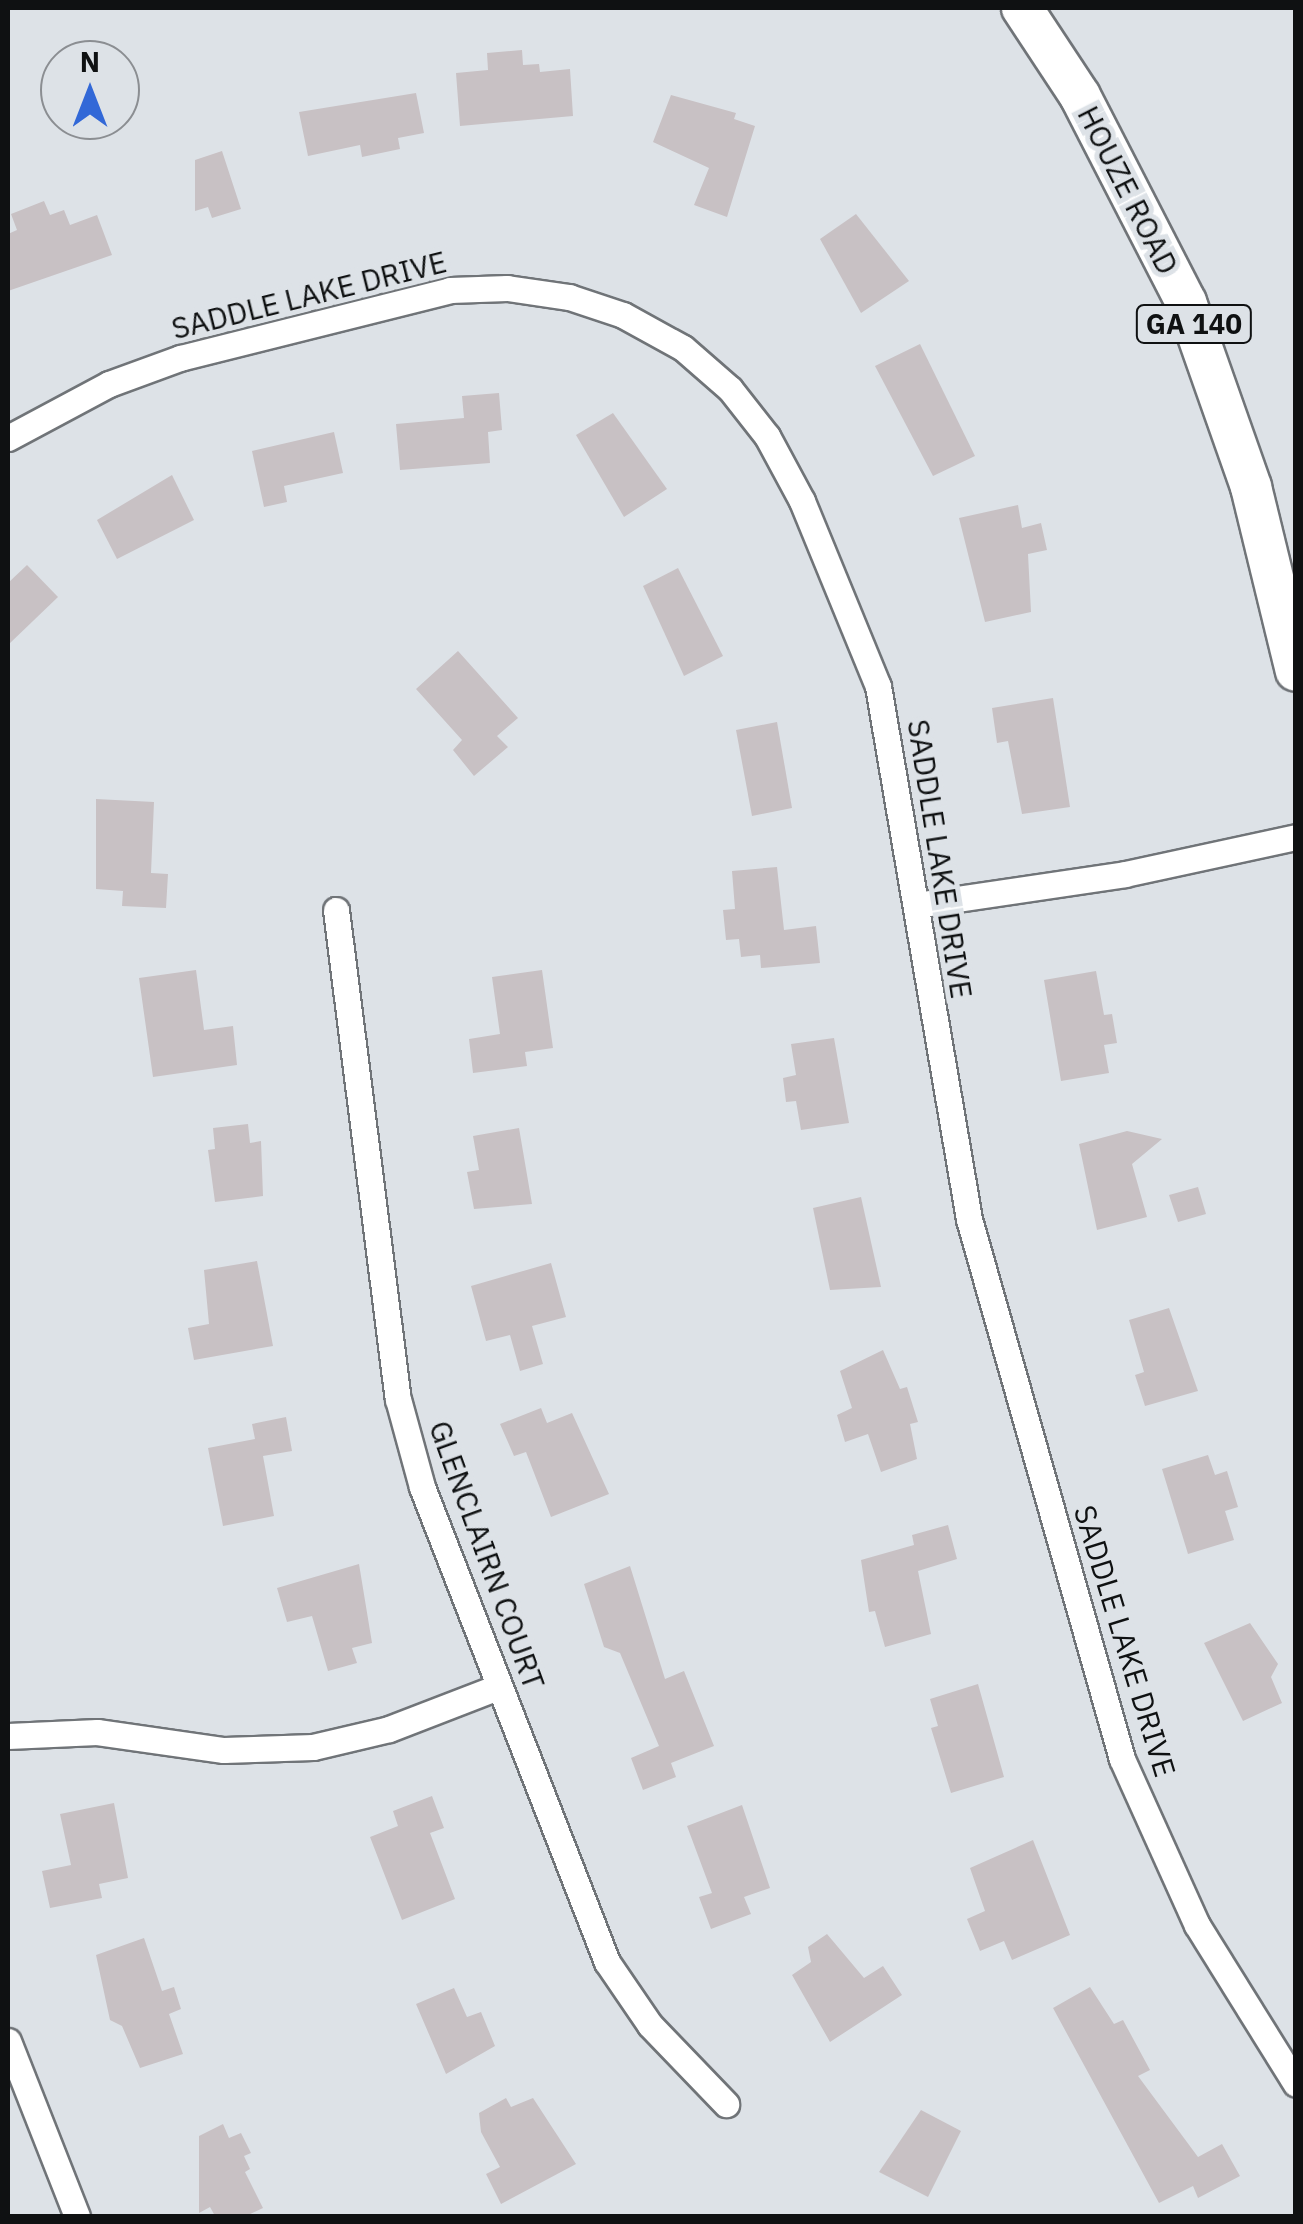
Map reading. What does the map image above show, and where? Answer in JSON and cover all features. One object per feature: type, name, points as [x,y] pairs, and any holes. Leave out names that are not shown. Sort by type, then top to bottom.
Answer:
[{"type":"main road","name":"HOUZE ROAD","points":[[1022,8],[1080,96],[1186,302],[1251,488],[1296,670]]},
{"type":"street","name":"SADDLE LAKE DRIVE","points":[[8,438],[109,384],[180,358],[450,290],[507,288],[569,296],[623,314],[683,348],[730,389],[767,436],[802,501],[878,686],[969,1219],[1122,1759],[1197,1925],[1296,2084]]},
{"type":"street","points":[[916,905],[1125,874],[1296,837]]},
{"type":"street","name":"GLENCLAIRN COURT","points":[[336,910],[398,1399],[422,1486],[607,1962],[650,2026],[726,2104]]},
{"type":"street","points":[[8,1736],[97,1732],[224,1750],[313,1746],[389,1728],[498,1687]]},
{"type":"street","points":[[8,2042],[76,2216]]},
{"type":"building","points":[[522,50],[523,65],[539,64],[540,72],[570,69],[573,116],[460,126],[456,73],[488,70],[487,53]]},
{"type":"building","points":[[416,93],[424,133],[398,138],[400,149],[362,157],[360,145],[308,156],[299,112]]},
{"type":"building","points":[[671,95],[736,113],[734,119],[755,126],[727,217],[694,205],[709,168],[653,142]]},
{"type":"building","points":[[222,151],[241,209],[212,218],[208,207],[195,211],[195,160]]},
{"type":"building","points":[[44,201],[50,215],[64,210],[70,225],[97,215],[112,255],[8,291],[8,234],[17,230],[11,214]]},
{"type":"building","points":[[856,214],[909,281],[861,313],[820,239]]},
{"type":"building","points":[[920,344],[975,456],[933,476],[875,366]]},
{"type":"building","points":[[499,393],[502,430],[488,432],[490,463],[400,470],[396,424],[464,418],[462,396]]},
{"type":"building","points":[[613,413],[667,489],[624,517],[576,435]]},
{"type":"building","points":[[334,432],[343,473],[284,486],[287,502],[264,507],[252,451]]},
{"type":"building","points":[[172,475],[194,520],[117,559],[97,520]]},
{"type":"building","points":[[1018,505],[1022,528],[1041,523],[1047,550],[1028,554],[1031,612],[985,622],[959,518]]},
{"type":"building","points":[[27,565],[58,597],[8,645],[8,583]]},
{"type":"building","points":[[678,568],[723,656],[684,676],[643,586]]},
{"type":"building","points":[[458,651],[518,718],[497,736],[508,747],[474,776],[453,750],[462,740],[416,689]]},
{"type":"building","points":[[1053,698],[1070,807],[1022,814],[1008,741],[997,743],[992,708]]},
{"type":"building","points":[[777,722],[792,808],[752,816],[736,730]]},
{"type":"building","points":[[96,799],[154,802],[151,873],[168,874],[166,908],[122,906],[123,891],[96,889]]},
{"type":"building","points":[[777,867],[784,930],[816,926],[820,963],[761,968],[760,955],[741,957],[739,939],[726,940],[723,910],[735,909],[732,871]]},
{"type":"building","points":[[196,970],[204,1030],[233,1026],[237,1065],[153,1077],[139,978]]},
{"type":"building","points":[[542,970],[553,1048],[525,1052],[527,1066],[473,1073],[469,1039],[500,1034],[492,977]]},
{"type":"building","points":[[1096,971],[1104,1015],[1112,1014],[1117,1043],[1104,1045],[1109,1073],[1061,1081],[1044,980]]},
{"type":"building","points":[[834,1038],[849,1123],[801,1130],[796,1101],[786,1102],[783,1078],[796,1075],[791,1044]]},
{"type":"building","points":[[248,1124],[250,1143],[261,1141],[263,1196],[215,1202],[208,1150],[215,1149],[213,1128]]},
{"type":"building","points":[[519,1128],[532,1204],[474,1209],[467,1172],[479,1170],[473,1136]]},
{"type":"building","points":[[1127,1131],[1162,1139],[1132,1164],[1147,1217],[1097,1230],[1079,1144]]},
{"type":"building","points":[[1198,1187],[1206,1214],[1178,1222],[1169,1195]]},
{"type":"building","points":[[861,1197],[881,1287],[830,1290],[813,1208]]},
{"type":"building","points":[[257,1261],[273,1346],[194,1360],[188,1328],[209,1324],[204,1270]]},
{"type":"building","points":[[551,1263],[566,1317],[532,1326],[543,1364],[520,1371],[510,1335],[486,1341],[471,1286]]},
{"type":"building","points":[[1169,1308],[1198,1391],[1145,1406],[1135,1375],[1144,1372],[1129,1320]]},
{"type":"building","points":[[883,1350],[900,1389],[907,1387],[918,1422],[910,1424],[917,1459],[881,1472],[868,1434],[845,1442],[837,1415],[852,1408],[840,1371]]},
{"type":"building","points":[[541,1408],[547,1423],[572,1413],[609,1494],[551,1517],[526,1452],[514,1456],[500,1424]]},
{"type":"building","points":[[286,1417],[292,1451],[263,1456],[274,1516],[223,1526],[208,1448],[255,1439],[252,1424]]},
{"type":"building","points":[[1208,1455],[1215,1475],[1227,1471],[1238,1507],[1225,1511],[1234,1540],[1188,1554],[1162,1469]]},
{"type":"building","points":[[948,1525],[957,1559],[918,1571],[931,1634],[885,1647],[875,1611],[869,1612],[861,1560],[914,1545],[912,1535]]},
{"type":"building","points":[[359,1564],[372,1643],[352,1648],[357,1663],[328,1671],[312,1616],[287,1622],[277,1588]]},
{"type":"building","points":[[630,1566],[665,1679],[684,1671],[714,1746],[671,1763],[676,1777],[643,1790],[631,1758],[659,1746],[620,1653],[604,1647],[584,1584]]},
{"type":"building","points":[[1250,1623],[1278,1664],[1271,1677],[1282,1703],[1243,1721],[1204,1643]]},
{"type":"building","points":[[978,1684],[1004,1777],[951,1793],[931,1728],[938,1726],[930,1699]]},
{"type":"building","points":[[432,1796],[444,1828],[430,1833],[455,1899],[402,1920],[370,1837],[398,1826],[393,1811]]},
{"type":"building","points":[[114,1803],[128,1878],[99,1884],[102,1898],[50,1908],[42,1871],[71,1865],[60,1814]]},
{"type":"building","points":[[742,1805],[770,1888],[744,1897],[751,1914],[711,1929],[699,1897],[712,1893],[687,1826]]},
{"type":"building","points":[[1033,1840],[1070,1935],[1012,1960],[1004,1941],[980,1951],[967,1919],[985,1911],[970,1868]]},
{"type":"building","points":[[827,1934],[864,1978],[883,1966],[902,1995],[830,2042],[792,1975],[811,1962],[808,1947]]},
{"type":"building","points":[[144,1938],[162,1991],[174,1987],[181,2009],[169,2014],[183,2054],[140,2068],[122,2026],[110,2020],[96,1955]]},
{"type":"building","points":[[1090,1987],[1114,2024],[1123,2020],[1150,2070],[1138,2076],[1198,2157],[1222,2144],[1240,2176],[1198,2198],[1193,2186],[1159,2203],[1053,2008]]},
{"type":"building","points":[[454,1988],[467,2017],[481,2012],[495,2046],[446,2074],[416,2004]]},
{"type":"building","points":[[506,2098],[511,2107],[533,2098],[576,2164],[501,2204],[486,2174],[500,2167],[481,2132],[479,2113]]},
{"type":"building","points":[[921,2110],[961,2131],[928,2197],[879,2172]]},
{"type":"building","points":[[223,2124],[229,2138],[241,2133],[251,2153],[244,2156],[250,2169],[245,2172],[263,2208],[246,2216],[215,2216],[210,2207],[199,2213],[199,2136]]}]
